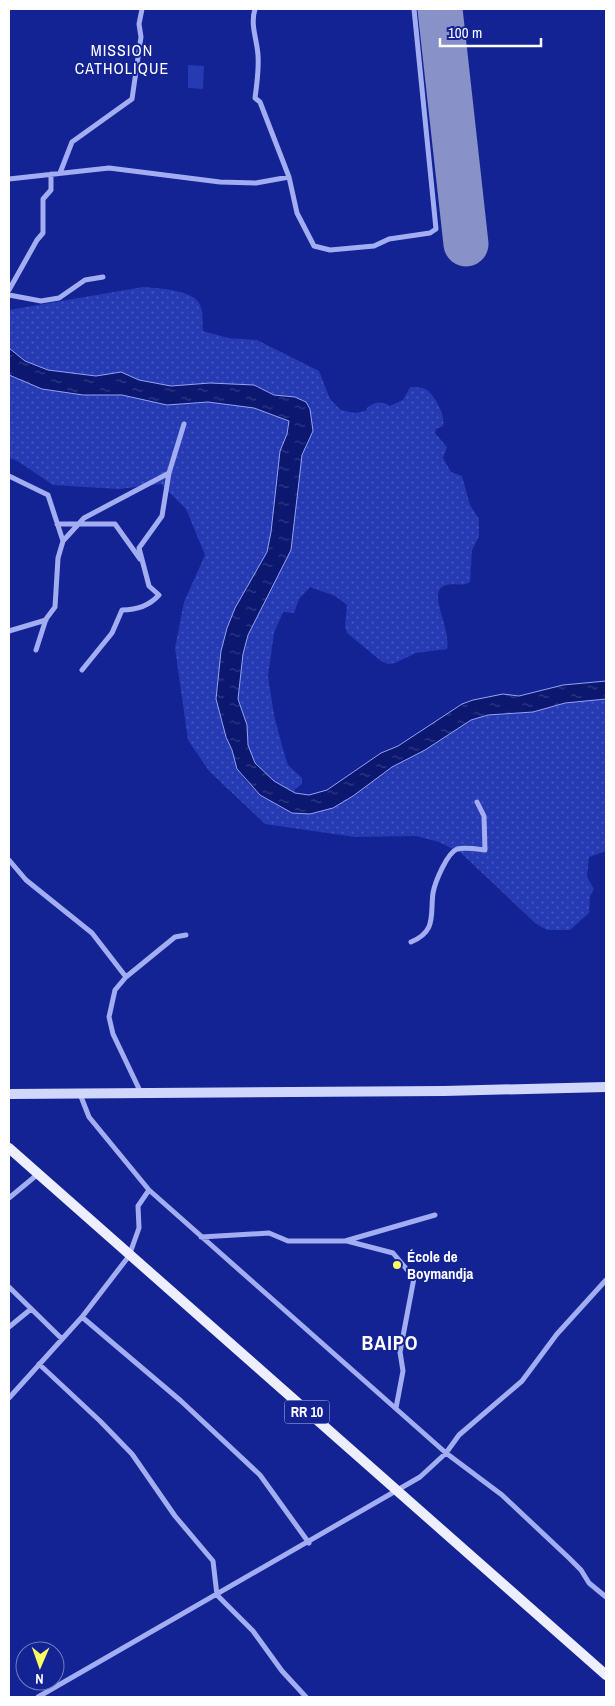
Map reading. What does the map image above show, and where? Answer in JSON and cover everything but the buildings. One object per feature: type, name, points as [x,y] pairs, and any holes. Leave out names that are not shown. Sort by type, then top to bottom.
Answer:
[{"type":"main road","name":"RR 10","points":[[9,1148],[129,1256],[606,1675]]},
{"type":"street","points":[[60,173],[72,142],[132,99],[141,37],[139,24],[142,9]]},
{"type":"street","points":[[255,9],[252,25],[258,61],[255,98],[260,102],[288,177],[298,212],[314,246],[330,250],[374,246],[389,239],[409,234],[430,233],[436,229],[414,9]]},
{"type":"street","points":[[9,179],[109,168],[220,182],[256,183],[288,177]]},
{"type":"street","points":[[9,290],[37,240],[43,233],[43,198],[51,190],[51,174]]},
{"type":"street","points":[[9,295],[41,301],[59,298],[85,280],[103,277]]},
{"type":"street","points":[[82,670],[112,633],[122,610],[134,610],[146,606],[159,595],[149,586],[139,548],[162,516],[169,473],[184,424]]},
{"type":"street","points":[[36,650],[46,620],[55,608],[58,558],[63,541],[84,518],[169,473]]},
{"type":"street","points":[[9,476],[48,495],[63,541]]},
{"type":"street","points":[[57,524],[116,524],[143,563]]},
{"type":"street","points":[[9,631],[46,620]]},
{"type":"street","points":[[411,942],[419,939],[430,929],[434,912],[433,891],[448,856],[458,849],[485,850],[484,816],[477,802]]},
{"type":"street","points":[[9,860],[26,880],[92,933],[126,977]]},
{"type":"street","points":[[142,1093],[113,1034],[109,1017],[115,990],[126,977],[176,937],[186,936]]},
{"type":"street","points":[[9,1094],[606,1087]]},
{"type":"street","points":[[80,1094],[89,1117],[149,1190],[446,1453],[502,1495],[569,1558],[581,1570],[589,1583],[606,1597]]},
{"type":"street","points":[[9,1198],[38,1174]]},
{"type":"street","points":[[9,1398],[82,1317],[129,1256],[139,1228],[138,1206],[149,1190]]},
{"type":"street","points":[[345,1241],[435,1215]]},
{"type":"street","points":[[201,1238],[269,1234],[288,1241],[345,1241],[393,1254],[414,1278],[400,1352],[403,1371],[396,1408]]},
{"type":"street","points":[[38,1697],[398,1492],[420,1477],[446,1453],[459,1435],[522,1381],[557,1334],[606,1280]]},
{"type":"street","points":[[9,1287],[62,1339]]},
{"type":"street","points":[[9,1327],[31,1309]]},
{"type":"street","points":[[82,1317],[181,1401],[260,1475],[309,1542]]},
{"type":"street","points":[[39,1364],[132,1454],[176,1516],[198,1540],[213,1561],[217,1595],[253,1631],[282,1671],[306,1697]]},
{"type":"shaded area","points":[[188,65],[204,66],[203,89],[188,88]]},
{"type":"shaded area","points":[[143,287],[182,292],[195,299],[202,309],[203,331],[228,338],[257,340],[319,371],[330,399],[341,410],[355,413],[365,411],[376,403],[390,406],[403,400],[410,387],[427,390],[436,401],[443,417],[443,426],[436,429],[435,433],[447,447],[443,458],[451,472],[462,476],[470,505],[479,519],[479,536],[472,550],[470,582],[443,586],[438,594],[448,642],[447,649],[416,653],[395,663],[388,664],[381,661],[347,633],[345,627],[347,605],[335,596],[310,587],[299,599],[294,613],[283,612],[274,633],[268,676],[274,715],[288,765],[302,778],[302,784],[295,789],[295,793],[274,781],[255,763],[248,745],[244,718],[238,699],[243,654],[248,635],[291,550],[302,455],[313,431],[310,409],[303,400],[278,396],[258,387],[210,383],[171,386],[139,380],[121,372],[96,376],[48,370],[25,361],[9,348],[9,310]]},
{"type":"shaded area","points":[[9,375],[42,389],[83,395],[122,395],[167,405],[208,402],[254,408],[289,421],[287,434],[280,451],[267,552],[235,608],[222,645],[222,722],[235,764],[244,779],[260,795],[292,813],[333,808],[392,767],[425,750],[471,720],[488,715],[533,712],[565,703],[606,699],[606,851],[589,857],[587,877],[594,889],[590,896],[589,913],[570,930],[547,930],[535,923],[461,853],[439,842],[416,836],[355,837],[265,824],[209,771],[188,740],[175,648],[184,602],[205,555],[186,509],[161,484],[119,489],[53,485],[16,460],[9,458]]},
{"type":"water","points":[[9,348],[25,361],[48,370],[96,376],[121,372],[139,380],[171,386],[210,383],[254,385],[274,395],[295,397],[306,402],[310,409],[313,431],[302,455],[291,550],[248,635],[243,654],[238,699],[247,725],[248,745],[255,763],[274,781],[295,793],[309,795],[327,790],[381,753],[398,746],[462,704],[473,700],[503,694],[519,696],[563,685],[606,681],[606,699],[565,703],[533,712],[488,715],[471,720],[425,750],[392,767],[353,796],[333,808],[310,814],[292,813],[260,795],[237,769],[216,699],[221,651],[227,628],[235,608],[267,552],[280,451],[287,434],[289,421],[254,408],[208,402],[167,405],[122,395],[83,395],[42,389],[9,375]]},
{"type":"runway","points":[[440,9],[466,244]]},
{"type":"place","name":"École de Boymandja","points":[[397,1265]]},
{"type":"district","name":"MISSION CATHOLIQUE","points":[[122,59]]},
{"type":"district","name":"BAIPO","points":[[390,1342]]}]
